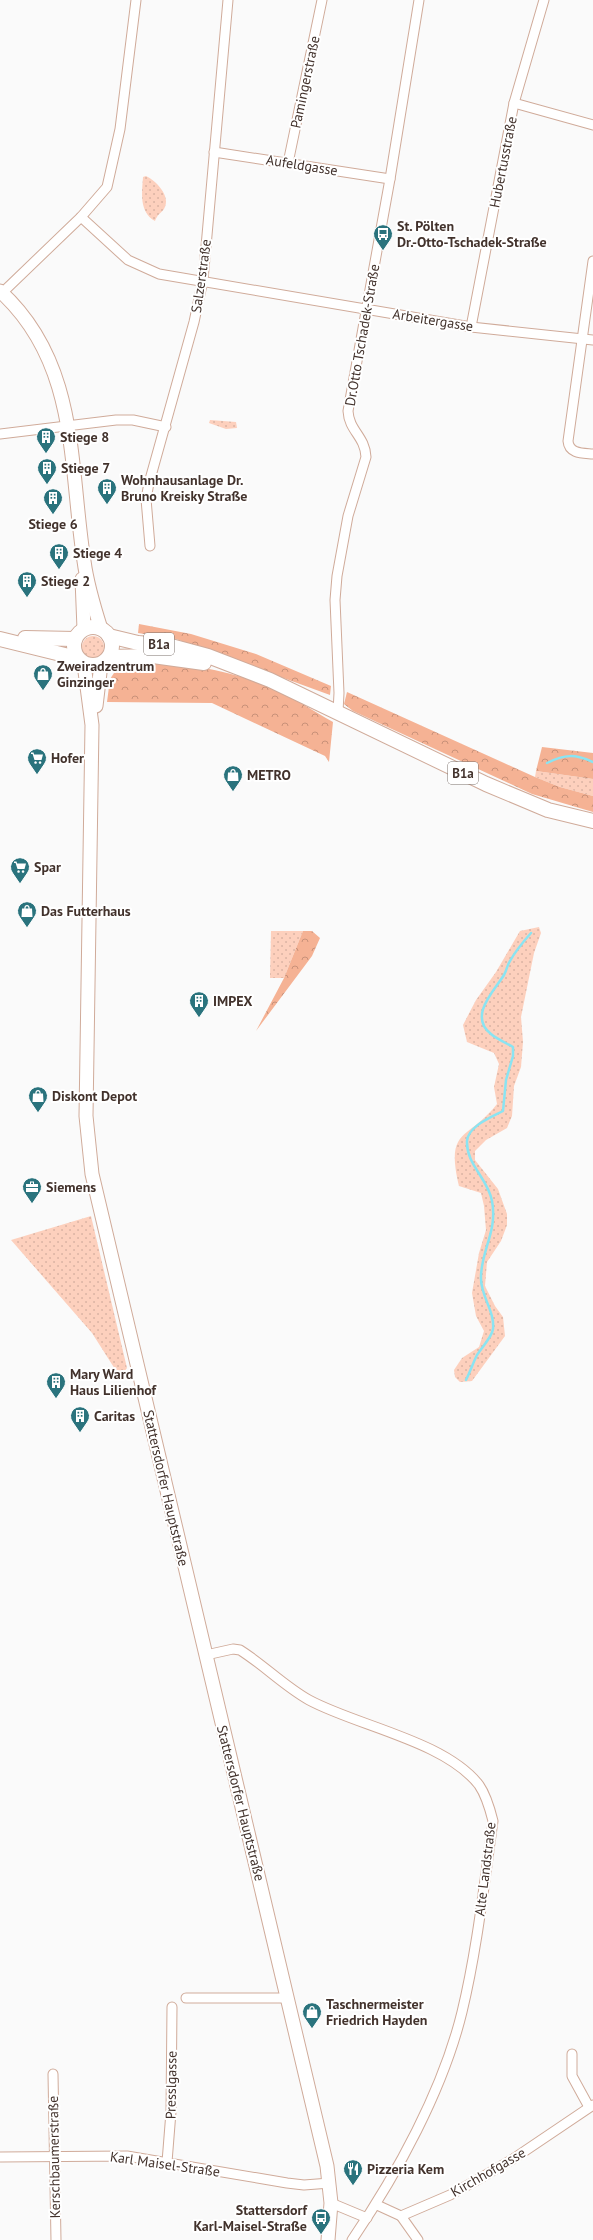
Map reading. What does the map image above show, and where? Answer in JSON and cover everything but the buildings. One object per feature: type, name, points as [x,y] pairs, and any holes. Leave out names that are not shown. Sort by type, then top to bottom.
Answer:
[{"type":"main road","points":[[1,292],[25,319],[48,359],[58,383],[69,426],[84,563],[105,632],[112,647],[105,661]]},
{"type":"main road","points":[[80,661],[73,648],[79,634],[84,563]]},
{"type":"main road","name":"B1a","points":[[0,638],[79,634],[90,627],[138,643],[171,646],[207,660],[270,680],[486,784],[548,810],[593,821]]},
{"type":"main road","name":"B1a","points":[[0,638],[80,661],[105,661],[152,656],[207,660]]},
{"type":"main road","name":"Stattersdorfer Hauptstraße","points":[[80,661],[92,725]]},
{"type":"main road","name":"Stattersdorfer Hauptstraße","points":[[105,661],[92,725],[86,1116],[92,1174],[319,2129],[330,2183],[331,2203],[328,2240]]},
{"type":"street","points":[[1,292],[81,217],[107,187],[120,129],[136,0]]},
{"type":"street","name":"Salzerstraße","points":[[150,546],[146,499],[194,322],[203,280],[228,0]]},
{"type":"street","name":"Pamingerstraße","points":[[288,163],[322,0]]},
{"type":"street","name":"Dr.Otto Tschadek-Straße","points":[[338,712],[339,694],[335,600],[337,576],[348,516],[366,457],[366,447],[362,438],[349,422],[348,411],[390,179],[419,0]]},
{"type":"street","name":"Hubertusstraße","points":[[471,327],[514,103],[544,0]]},
{"type":"street","points":[[514,103],[593,125]]},
{"type":"street","name":"Aufeldgasse","points":[[214,152],[390,179]]},
{"type":"street","name":"Arbeitergasse","points":[[81,217],[128,260],[140,267],[160,274],[203,280],[366,310],[471,327],[593,340]]},
{"type":"street","points":[[593,261],[581,339],[568,444],[573,451],[593,454]]},
{"type":"street","points":[[0,434],[116,420],[133,420],[166,426]]},
{"type":"street","name":"Alte Landstraße","points":[[206,1655],[233,1649],[240,1650],[284,1684],[310,1700],[419,1744],[455,1764],[469,1774],[479,1785],[489,1806],[493,1821],[473,1963],[462,2014],[428,2108],[377,2205],[352,2240]]},
{"type":"street","points":[[186,1998],[288,1998]]},
{"type":"street","name":"Presslgasse","points":[[168,2162],[171,2112],[172,2008]]},
{"type":"street","points":[[572,2054],[570,2070],[574,2081],[591,2106]]},
{"type":"street","name":"Kerschbaumerstraße","points":[[53,2074],[56,2240]]},
{"type":"street","name":"Kirchhofgasse","points":[[402,2216],[450,2195],[478,2180],[514,2159],[591,2106]]},
{"type":"street","name":"Karl Maisel-Straße","points":[[0,2157],[127,2156],[287,2183],[304,2185],[330,2183]]},
{"type":"street","points":[[331,2203],[367,2218]]},
{"type":"street","points":[[377,2205],[402,2216],[418,2240]]},
{"type":"shaded area","points":[[146,176],[158,185],[166,199],[164,209],[155,221],[146,213],[143,202],[143,177]]},
{"type":"shaded area","points":[[210,420],[236,422],[237,428],[226,429],[209,423]]},
{"type":"shaded area","points":[[89,636],[97,636],[104,643],[104,651],[97,658],[89,658],[82,651],[82,643]]},
{"type":"shaded area","points":[[536,771],[593,779],[593,796],[560,787],[535,777]]},
{"type":"shaded area","points":[[539,927],[541,933],[534,953],[521,1017],[523,1042],[521,1067],[514,1086],[512,1116],[507,1128],[486,1140],[475,1151],[475,1160],[498,1189],[507,1214],[507,1225],[501,1241],[487,1262],[485,1286],[495,1306],[503,1317],[505,1336],[472,1381],[460,1382],[455,1377],[454,1370],[462,1358],[479,1347],[484,1331],[476,1316],[472,1293],[479,1253],[486,1230],[484,1206],[481,1193],[459,1186],[455,1167],[455,1154],[457,1144],[462,1137],[497,1104],[494,1087],[499,1064],[494,1053],[467,1042],[463,1025],[476,1000],[496,972],[520,931]]},
{"type":"shaded area","points":[[271,931],[303,931],[284,978],[270,978]]},
{"type":"shaded area","points":[[91,1216],[127,1368],[120,1377],[92,1333],[11,1240]]},
{"type":"green space","points":[[139,624],[191,634],[256,654],[331,686],[330,695],[176,639],[138,633]]},
{"type":"green space","points":[[146,660],[194,666],[241,677],[272,688],[295,700],[333,722],[329,762],[325,756],[212,703],[107,702],[110,679],[116,670]]},
{"type":"green space","points":[[347,692],[535,777],[560,787],[593,796],[593,812],[532,794],[353,711],[344,704]]},
{"type":"green space","points":[[542,747],[593,753],[593,779],[536,771]]},
{"type":"green space","points":[[303,931],[312,931],[320,938],[312,956],[256,1031],[284,978]]},
{"type":"waterway","points":[[547,763],[559,758],[570,756],[575,756],[593,762]]},
{"type":"waterway","points":[[466,1380],[477,1355],[491,1335],[493,1329],[492,1316],[483,1292],[481,1279],[481,1269],[493,1222],[492,1201],[490,1193],[470,1157],[467,1141],[468,1136],[476,1126],[503,1111],[506,1080],[513,1056],[513,1047],[493,1036],[485,1027],[482,1019],[482,1012],[489,996],[504,975],[512,957],[531,933]]},
{"type":"place","name":"St. Pölten Dr.-Otto-Tschadek-Straße","points":[[383,251]]},
{"type":"place","name":"Stiege 8","points":[[46,454]]},
{"type":"place","name":"Stiege 7","points":[[47,485]]},
{"type":"place","name":"Wohnhausanlage Dr. Bruno Kreisky Straße","points":[[107,505]]},
{"type":"place","name":"Stiege 6","points":[[53,515]]},
{"type":"place","name":"Stiege 4","points":[[59,570]]},
{"type":"place","name":"Stiege 2","points":[[27,598]]},
{"type":"place","name":"Zweiradzentrum Ginzinger","points":[[43,691]]},
{"type":"place","name":"Hofer","points":[[37,775]]},
{"type":"place","name":"METRO","points":[[233,792]]},
{"type":"place","name":"Spar","points":[[20,884]]},
{"type":"place","name":"Das Futterhaus","points":[[27,928]]},
{"type":"place","name":"IMPEX","points":[[199,1018]]},
{"type":"place","name":"Diskont Depot","points":[[38,1113]]},
{"type":"place","name":"Siemens","points":[[32,1204]]},
{"type":"place","name":"Mary Ward Haus Lilienhof","points":[[56,1399]]},
{"type":"place","name":"Caritas","points":[[80,1433]]},
{"type":"place","name":"Taschnermeister Friedrich Hayden","points":[[312,2029]]},
{"type":"place","name":"Pizzeria Kem","points":[[353,2186]]},
{"type":"place","name":"Stattersdorf Karl-Maisel-Straße","points":[[321,2235]]}]
